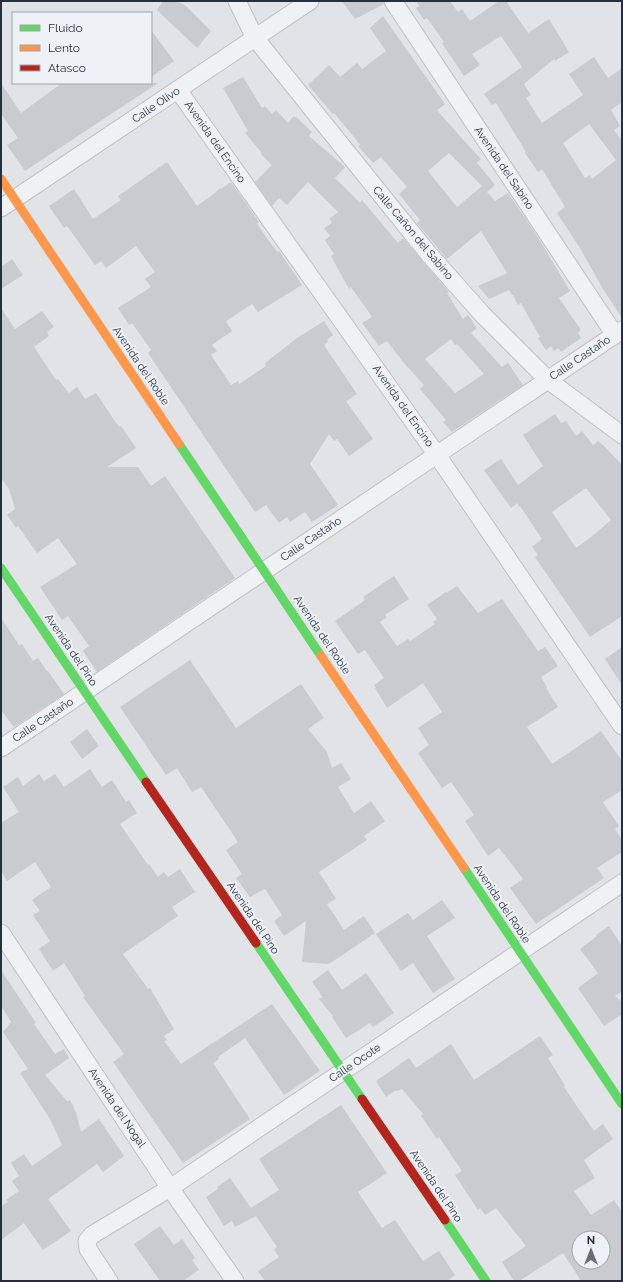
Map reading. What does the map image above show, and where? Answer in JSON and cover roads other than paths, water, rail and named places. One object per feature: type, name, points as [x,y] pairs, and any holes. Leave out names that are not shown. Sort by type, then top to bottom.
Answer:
[{"type":"street","name":"Calle Cañon del Sabino","points":[[237,1],[255,38],[428,253],[483,316],[548,380],[622,435]]},
{"type":"street","name":"Calle Olivo","points":[[8,203],[310,1]]},
{"type":"street","name":"Avenida del Sabino","points":[[393,1],[618,333]]},
{"type":"street","name":"Avenida del Encino","points":[[178,90],[437,455],[622,726]]},
{"type":"street","name":"Avenida del Roble","points":[[1,179],[8,203],[264,571],[622,1104]]},
{"type":"street","name":"Calle Castaño","points":[[1,748],[618,333]]},
{"type":"street","name":"Avenida del Pino","points":[[1,568],[486,1281]]},
{"type":"street","name":"Calle Ocote","points":[[109,1281],[88,1249],[87,1241],[92,1235],[170,1188],[622,883]]},
{"type":"street","name":"Avenida del Nogal","points":[[1,934],[170,1188],[235,1281]]}]
